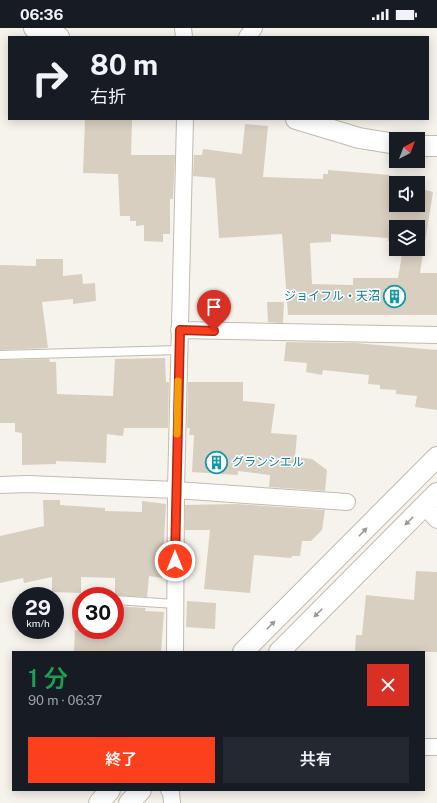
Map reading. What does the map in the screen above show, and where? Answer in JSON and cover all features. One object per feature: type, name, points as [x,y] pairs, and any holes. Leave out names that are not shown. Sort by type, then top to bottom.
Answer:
[{"type":"street","points":[[34,28],[56,36]]},
{"type":"street","points":[[248,36],[254,28]]},
{"type":"street","points":[[175,651],[176,490],[185,120]]},
{"type":"street","points":[[299,120],[360,138],[389,143]]},
{"type":"street","points":[[425,146],[437,146]]},
{"type":"street","points":[[180,330],[437,335]]},
{"type":"street","points":[[244,651],[437,457]]},
{"type":"street","points":[[0,485],[27,484],[176,490],[347,502]]},
{"type":"street","points":[[280,651],[433,506]]},
{"type":"street","points":[[425,748],[437,747]]},
{"type":"street","points":[[99,803],[109,791]]},
{"type":"street","points":[[128,803],[141,791]]},
{"type":"street","points":[[170,791],[172,803]]},
{"type":"lane","points":[[0,355],[179,350]]},
{"type":"lane","points":[[124,601],[175,604]]},
{"type":"building","points":[[85,120],[132,120],[131,155],[175,155],[173,199],[170,199],[170,234],[163,234],[163,242],[144,241],[144,225],[136,226],[136,221],[130,221],[130,216],[120,216],[118,174],[83,173]]},
{"type":"building","points":[[245,124],[268,126],[263,177],[323,179],[323,174],[328,174],[328,170],[390,175],[389,212],[425,212],[425,190],[433,192],[425,242],[425,220],[389,220],[389,241],[388,238],[331,234],[331,242],[310,243],[312,284],[353,285],[353,278],[398,278],[402,256],[423,256],[420,273],[437,273],[437,315],[288,315],[282,234],[219,238],[215,178],[193,176],[194,155],[202,155],[203,149],[242,154]]},
{"type":"building","points":[[36,259],[63,259],[63,276],[82,274],[83,284],[95,283],[96,301],[73,304],[73,299],[42,302],[48,348],[0,350],[0,265],[36,266]]},
{"type":"building","points":[[267,302],[284,302],[283,323],[268,322]]},
{"type":"building","points":[[286,342],[355,343],[437,350],[437,410],[415,407],[417,396],[396,394],[396,390],[380,389],[380,385],[368,384],[369,375],[323,370],[322,375],[306,372],[307,363],[284,361]]},
{"type":"building","points":[[165,358],[166,382],[169,382],[168,428],[124,428],[123,436],[107,434],[106,463],[56,461],[56,464],[22,465],[22,433],[15,432],[15,423],[0,423],[0,360],[49,359],[50,362],[56,362],[57,394],[113,396],[115,359]]},
{"type":"building","points":[[188,382],[243,382],[243,401],[275,404],[271,433],[297,435],[295,457],[312,459],[327,470],[325,491],[269,487],[270,475],[238,471],[238,475],[192,472],[194,435],[189,435],[190,428],[187,428]]},
{"type":"building","points":[[43,500],[60,500],[60,505],[105,508],[105,511],[142,512],[142,501],[166,504],[162,578],[149,576],[147,597],[124,596],[124,587],[115,587],[115,578],[81,577],[81,587],[72,587],[72,593],[64,592],[64,587],[52,587],[52,577],[24,583],[23,578],[0,583],[0,536],[44,526]]},
{"type":"building","points":[[236,504],[325,510],[322,530],[311,541],[302,541],[300,556],[292,556],[291,558],[254,555],[250,593],[204,589],[210,530],[185,530],[185,505]]},
{"type":"building","points":[[416,571],[437,572],[437,652],[355,651],[356,635],[362,635],[366,595],[414,600]]},
{"type":"building","points":[[187,601],[216,603],[215,629],[186,627]]},
{"type":"building","points":[[124,607],[146,608],[145,611],[164,612],[161,651],[74,651],[75,639],[124,639]]},
{"type":"slow traffic","points":[[177,434],[178,381]]},
{"type":"place","name":"ジョイフル・天沼","points":[[395,296]]},
{"type":"place","name":"グランシエル","points":[[216,462]]},
{"type":"route","points":[[175,561],[180,330],[214,331]]}]
